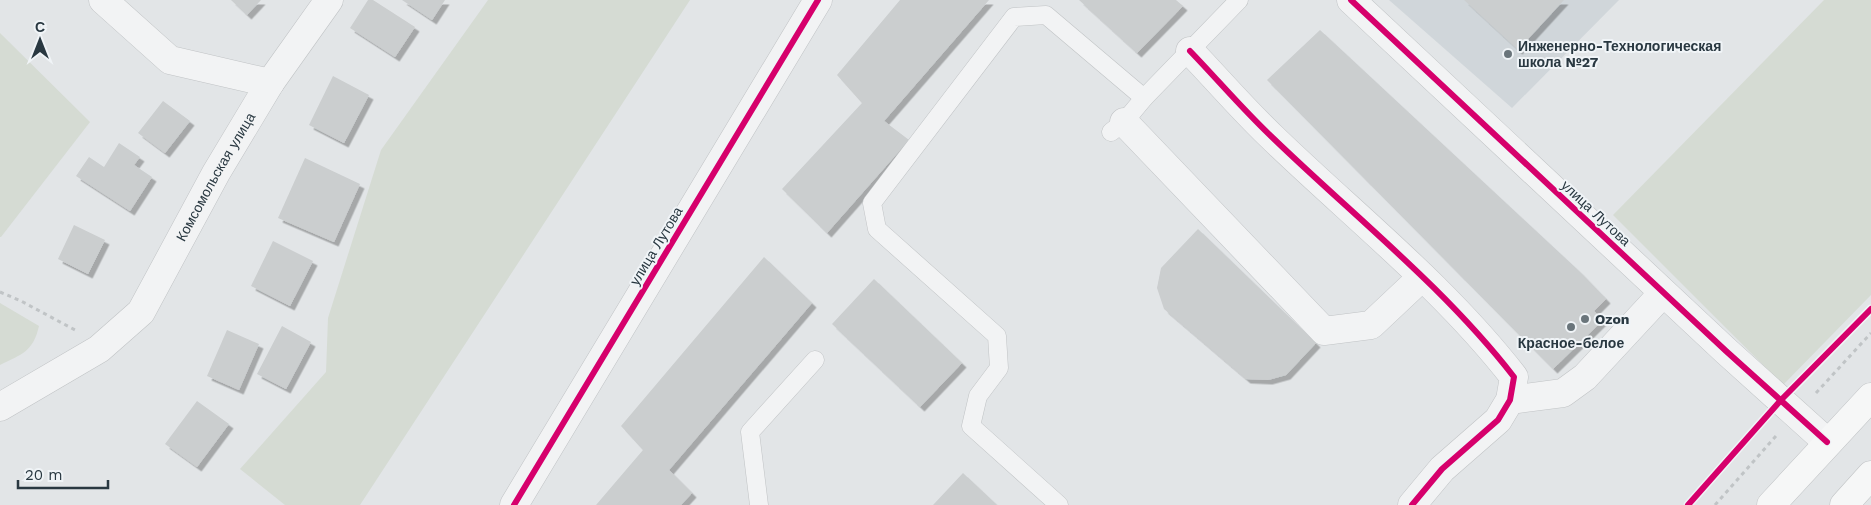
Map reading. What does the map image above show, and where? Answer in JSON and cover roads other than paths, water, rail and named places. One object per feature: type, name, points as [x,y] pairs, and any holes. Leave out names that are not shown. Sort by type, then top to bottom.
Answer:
[{"type":"main road","points":[[1771,505],[1827,442],[1871,397]]},
{"type":"main road","points":[[1844,505],[1871,475]]},
{"type":"street","points":[[103,0],[170,60],[270,83]]},
{"type":"street","name":"Комсомольская улица","points":[[0,407],[98,349],[141,312],[216,173],[270,83],[329,0]]},
{"type":"street","name":"улица Лутова","points":[[514,505],[818,0]]},
{"type":"street","name":"улица Лутова","points":[[1350,0],[1663,293],[1827,442]]},
{"type":"street","points":[[1190,50],[1272,138],[1422,277],[1488,344],[1514,378],[1510,400],[1498,420],[1442,469],[1412,505]]},
{"type":"street","points":[[1118,127],[1324,331],[1370,325],[1422,277]]},
{"type":"street","points":[[1510,400],[1563,393],[1586,378],[1663,293]]},
{"type":"lane","points":[[1118,127],[1239,0]]},
{"type":"lane","points":[[1059,505],[972,426],[978,396],[999,368],[997,336],[877,229],[872,203],[1014,17],[1046,15],[1144,98]]},
{"type":"lane","points":[[759,505],[750,432],[814,360]]},
{"type":"place","name":"Инженерно-Технологическая школа №27","points":[[1508,54]]},
{"type":"place","name":"Ozon","points":[[1585,319]]},
{"type":"place","name":"Красное-белое","points":[[1571,327]]}]
